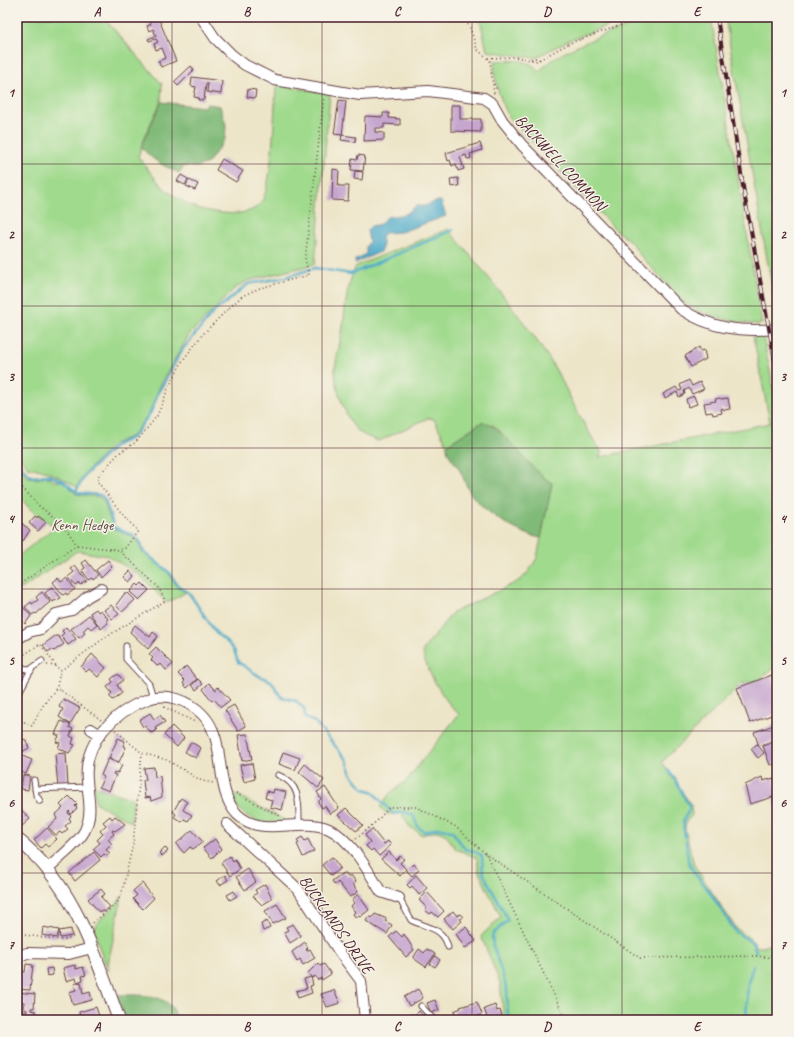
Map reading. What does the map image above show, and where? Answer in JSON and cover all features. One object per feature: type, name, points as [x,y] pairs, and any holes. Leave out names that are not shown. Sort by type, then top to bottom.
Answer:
[{"type":"street","points":[[201,17],[215,38],[245,65],[275,80],[360,95],[428,91],[484,98],[493,104]]},
{"type":"street","name":"BACKWELL COMMON","points":[[493,104],[502,120],[522,145],[681,308],[696,318],[713,326],[748,330],[777,329]]},
{"type":"street","points":[[17,639],[29,632],[41,629],[56,614],[72,610],[87,597],[101,589]]},
{"type":"street","points":[[47,869],[84,832],[90,808],[86,775],[88,759],[100,735],[108,725],[132,707],[151,698],[169,697],[188,703],[203,715],[213,731],[224,786],[231,807],[250,823],[267,826],[316,826],[331,830],[340,836],[349,846],[372,876],[381,892],[399,898]]},
{"type":"street","points":[[91,729],[100,735]]},
{"type":"street","name":"BUCKLANDS DRIVE","points":[[227,824],[298,889],[340,953],[361,980],[365,1020]]},
{"type":"street","points":[[17,839],[47,869],[70,900],[85,929],[119,1020]]},
{"type":"street","points":[[17,957],[25,953],[69,954],[92,948]]},
{"type":"lane","points":[[126,646],[126,659],[148,684],[151,698]]},
{"type":"lane","points":[[17,696],[31,671],[42,661]]},
{"type":"lane","points":[[17,665],[31,671]]},
{"type":"lane","points":[[278,775],[287,779],[292,784],[298,797],[296,826]]},
{"type":"lane","points":[[34,780],[36,795],[40,801]]},
{"type":"lane","points":[[35,789],[88,787]]},
{"type":"lane","points":[[399,898],[411,920],[439,931],[446,938],[448,947]]},
{"type":"lane","points":[[422,1006],[434,1020]]},
{"type":"path","points":[[464,17],[470,28],[477,49],[488,58],[494,82],[493,104]]},
{"type":"path","points":[[488,58],[514,57],[537,61],[541,60],[570,43],[644,17]]},
{"type":"path","points":[[17,586],[77,545],[119,550],[125,548],[138,531],[123,515],[98,481],[99,475],[120,453],[136,442],[157,416],[168,389],[183,360],[203,334],[228,309],[242,296],[260,288],[309,275],[304,260],[325,90]]},
{"type":"path","points":[[17,482],[40,507],[62,523],[77,545]]},
{"type":"path","points":[[17,718],[32,726],[42,707],[57,687],[60,671],[103,640],[165,601],[159,588],[119,550]]},
{"type":"path","points":[[17,644],[25,654],[40,644],[60,671]]},
{"type":"path","points":[[57,687],[108,725],[142,753],[177,765],[202,781],[224,786],[268,809],[296,826]]},
{"type":"path","points":[[151,698],[213,731]]},
{"type":"path","points":[[17,934],[69,939],[85,929],[117,903],[122,892],[132,844],[142,753]]},
{"type":"path","points":[[349,846],[389,807],[416,807],[456,827],[486,854],[640,958],[755,956],[777,958]]},
{"type":"path","points":[[486,854],[566,1020]]},
{"type":"green space","points":[[17,17],[103,17],[162,84],[161,102],[147,131],[138,157],[165,189],[189,205],[204,210],[232,214],[241,213],[250,211],[257,207],[262,201],[266,192],[271,163],[276,87],[280,85],[330,94],[315,264],[247,281],[234,289],[189,335],[161,383],[150,412],[132,436],[113,444],[86,472],[77,487],[53,474],[28,467],[17,453]]},
{"type":"green space","points":[[475,17],[633,17],[569,40],[535,58],[487,51],[481,24]]},
{"type":"green space","points":[[666,17],[711,17],[762,324],[751,324],[720,318],[700,312],[685,304],[640,255],[632,243],[616,230],[509,118],[499,94],[494,72],[495,61],[513,60],[525,62],[531,64],[539,72],[562,54],[579,45],[617,30]]},
{"type":"green space","points":[[725,17],[777,17],[777,316]]},
{"type":"green space","points":[[161,102],[204,107],[207,104],[220,106],[226,125],[225,139],[208,163],[196,167],[184,166],[179,173],[149,156],[141,147]]},
{"type":"green space","points":[[448,229],[537,340],[562,381],[587,429],[602,452],[599,457],[770,423],[753,336],[763,336],[777,406],[777,665],[759,680],[741,684],[662,762],[691,805],[692,815],[686,822],[685,829],[694,865],[736,928],[753,941],[757,947],[762,947],[777,942],[777,1020],[504,1020],[500,983],[481,936],[501,917],[479,873],[477,858],[456,849],[445,834],[437,831],[422,835],[409,826],[401,813],[387,814],[380,807],[390,793],[407,780],[459,714],[448,702],[436,684],[427,665],[423,650],[452,613],[517,582],[527,574],[537,558],[552,483],[525,460],[496,427],[488,423],[480,423],[447,445],[434,419],[428,418],[379,441],[359,432],[354,427],[345,412],[336,383],[335,368],[348,289],[356,266]]},
{"type":"green space","points":[[482,422],[489,424],[498,430],[535,469],[552,483],[541,538],[522,532],[503,522],[477,501],[471,494],[461,472],[449,455],[447,445]]},
{"type":"green space","name":"Kenn Hedge","points":[[17,463],[27,476],[34,479],[48,477],[54,481],[63,481],[76,494],[100,497],[104,502],[113,528],[133,537],[139,543],[142,552],[157,562],[170,575],[177,587],[186,592],[167,603],[137,573],[108,556],[77,551],[23,588],[17,590],[17,557],[55,527],[30,509],[17,494]]},
{"type":"green space","points":[[93,786],[134,799],[131,822],[96,803]]},
{"type":"green space","points":[[231,792],[283,819],[284,822],[262,822],[246,815],[237,807]]},
{"type":"green space","points":[[122,896],[108,964],[109,969],[103,959],[94,930],[96,925]]},
{"type":"green space","points":[[117,995],[154,997],[162,1000],[169,1004],[174,1011],[176,1020],[125,1020]]},
{"type":"water","points":[[441,201],[446,216],[401,232],[384,233],[381,237],[383,246],[380,252],[355,263],[355,260],[366,254],[366,246],[369,242],[367,230],[371,226],[380,224],[387,217],[406,214],[416,206],[424,206]]},
{"type":"building","points":[[158,17],[176,61],[161,67],[158,61],[166,58],[162,48],[156,50],[154,44],[158,42],[156,39],[149,41],[148,39],[156,36],[153,29],[149,31],[147,26],[151,24],[149,19]]},
{"type":"building","points":[[191,66],[194,70],[178,86],[174,82]]},
{"type":"building","points":[[192,77],[222,81],[221,94],[207,92],[208,84],[206,84],[204,100],[198,100],[199,98],[194,97],[196,87],[191,86]]},
{"type":"building","points":[[248,89],[256,90],[255,98],[247,97]]},
{"type":"building","points":[[339,100],[346,101],[342,135],[334,134]]},
{"type":"building","points":[[451,105],[460,105],[460,119],[481,119],[481,132],[451,131]]},
{"type":"building","points":[[383,113],[389,113],[389,118],[400,119],[400,125],[384,124],[384,128],[375,128],[375,132],[384,133],[384,140],[364,141],[365,116],[383,117]]},
{"type":"building","points":[[342,135],[356,137],[355,142],[341,140]]},
{"type":"building","points":[[480,143],[482,150],[470,154],[471,158],[467,159],[466,155],[460,157],[464,169],[458,171],[456,164],[452,166],[450,160],[448,161],[446,153]]},
{"type":"building","points":[[358,155],[365,156],[363,171],[351,170],[352,159],[357,160]]},
{"type":"building","points":[[222,159],[243,171],[236,182],[216,170]]},
{"type":"building","points":[[333,169],[339,170],[338,186],[349,186],[348,201],[332,200]]},
{"type":"building","points":[[355,171],[363,172],[362,180],[354,179]]},
{"type":"building","points":[[181,175],[188,179],[185,185],[177,181]]},
{"type":"building","points":[[458,178],[459,186],[451,187],[450,179]]},
{"type":"building","points":[[189,180],[198,184],[195,190],[186,186]]},
{"type":"building","points":[[699,347],[701,351],[704,350],[706,359],[691,367],[685,356]]},
{"type":"building","points":[[689,380],[692,386],[700,382],[704,389],[692,394],[689,388],[684,391],[685,394],[679,397],[677,392],[665,398],[663,394],[676,387],[679,391],[682,390],[680,385]]},
{"type":"building","points":[[694,396],[697,404],[688,407],[686,399]]},
{"type":"building","points":[[728,398],[730,409],[724,410],[723,408],[721,409],[722,413],[713,415],[712,412],[706,413],[704,403],[716,401],[715,399]]},
{"type":"building","points":[[35,516],[37,518],[38,516],[46,522],[38,531],[29,523]]},
{"type":"building","points":[[20,522],[30,530],[23,541],[17,535],[17,526]]},
{"type":"building","points":[[86,560],[98,575],[93,579],[92,577],[89,580],[82,570],[85,568],[82,563]]},
{"type":"building","points":[[108,560],[112,566],[101,577],[96,570]]},
{"type":"building","points":[[75,566],[87,581],[76,586],[68,577],[74,572],[71,569]]},
{"type":"building","points":[[130,571],[135,576],[130,582],[124,577]]},
{"type":"building","points":[[58,578],[61,582],[67,578],[75,589],[67,595],[66,593],[63,595],[53,582]]},
{"type":"building","points":[[142,583],[149,590],[139,600],[130,592],[137,584],[139,586]]},
{"type":"building","points":[[52,587],[61,598],[52,602],[45,593]]},
{"type":"building","points":[[42,592],[50,602],[36,614],[35,613],[32,615],[25,607],[31,602],[32,604],[38,600],[36,597]]},
{"type":"building","points":[[125,593],[126,595],[128,593],[135,600],[122,612],[116,605]]},
{"type":"building","points":[[111,605],[119,614],[112,619],[104,610]]},
{"type":"building","points":[[23,607],[31,616],[25,624],[17,614]]},
{"type":"building","points":[[96,609],[98,612],[101,610],[108,619],[106,621],[108,623],[101,629],[90,613]]},
{"type":"building","points":[[89,615],[97,624],[91,629],[88,626],[83,631],[85,633],[79,638],[71,629]]},
{"type":"building","points":[[135,625],[150,637],[153,632],[158,636],[148,649],[130,632]]},
{"type":"building","points":[[66,627],[76,639],[68,645],[61,636],[64,633],[62,631]]},
{"type":"building","points":[[55,636],[58,636],[64,644],[54,651],[52,649],[48,652],[43,645]]},
{"type":"building","points":[[156,647],[173,664],[166,670],[161,664],[157,666],[151,660],[153,658],[149,654]]},
{"type":"building","points":[[92,654],[106,668],[98,677],[89,669],[86,672],[81,667]]},
{"type":"building","points":[[186,666],[197,679],[187,688],[183,683],[185,681],[178,674]]},
{"type":"building","points":[[19,670],[27,674],[17,691],[17,673]]},
{"type":"building","points":[[118,674],[123,680],[117,685],[122,693],[113,700],[109,696],[112,693],[107,687],[113,682],[111,679]]},
{"type":"building","points":[[772,675],[777,689],[777,713],[750,723],[737,688]]},
{"type":"building","points":[[198,679],[203,684],[196,690],[192,685]]},
{"type":"building","points":[[209,683],[216,690],[218,687],[230,700],[221,707],[214,699],[212,701],[203,689]]},
{"type":"building","points":[[63,699],[80,708],[70,724],[59,717],[63,709],[59,707]]},
{"type":"building","points":[[234,705],[246,726],[238,731],[225,710]]},
{"type":"building","points":[[150,713],[154,719],[160,715],[165,722],[155,728],[157,730],[151,733],[145,726],[143,727],[139,720]]},
{"type":"building","points":[[61,721],[71,725],[69,727],[73,729],[70,736],[74,738],[72,744],[75,745],[69,753],[58,748],[60,743],[56,742],[59,736],[55,734]]},
{"type":"building","points":[[777,724],[777,739],[759,746],[754,732]]},
{"type":"building","points":[[172,726],[184,738],[177,747],[164,735]]},
{"type":"building","points":[[247,734],[252,759],[242,761],[238,735]]},
{"type":"building","points":[[118,738],[125,741],[123,746],[126,747],[119,762],[109,758]]},
{"type":"building","points":[[25,739],[29,748],[18,754],[17,743]]},
{"type":"building","points":[[777,741],[777,766],[776,763],[770,765],[763,746]]},
{"type":"building","points":[[191,742],[201,748],[196,758],[185,752]]},
{"type":"building","points":[[757,744],[764,753],[758,758],[751,749]]},
{"type":"building","points":[[283,752],[300,758],[295,770],[279,764]]},
{"type":"building","points":[[66,753],[68,786],[58,787],[55,754]]},
{"type":"building","points":[[20,755],[32,760],[26,774],[19,771],[21,768],[17,766]]},
{"type":"building","points":[[108,759],[122,765],[118,773],[114,772],[113,774],[116,775],[109,791],[99,787],[104,777],[101,775]]},
{"type":"building","points":[[252,763],[255,779],[244,782],[240,765]]},
{"type":"building","points":[[305,764],[324,780],[318,788],[299,772]]},
{"type":"building","points":[[154,767],[155,777],[160,776],[162,797],[151,801],[150,797],[145,798],[143,780],[146,780],[144,768]]},
{"type":"building","points":[[23,775],[30,776],[28,790],[21,789]]},
{"type":"building","points":[[762,777],[763,781],[774,778],[777,789],[777,809],[773,797],[750,804],[745,785]]},
{"type":"building","points":[[325,787],[339,808],[330,814],[325,806],[322,808],[318,802],[321,799],[317,792]]},
{"type":"building","points":[[274,789],[286,792],[282,810],[270,807],[272,800],[265,798],[267,791],[273,793]]},
{"type":"building","points":[[69,796],[77,804],[75,806],[77,808],[71,814],[69,811],[68,813],[71,816],[69,818],[71,821],[65,826],[68,829],[62,834],[60,832],[56,835],[48,827],[57,819],[55,815],[63,808],[60,805]]},
{"type":"building","points":[[181,798],[187,802],[183,810],[192,815],[188,821],[184,819],[182,822],[174,817],[176,814],[173,812]]},
{"type":"building","points":[[19,807],[30,819],[21,827],[17,823],[17,808]]},
{"type":"building","points":[[346,808],[363,825],[356,831],[338,815]]},
{"type":"building","points":[[110,816],[112,819],[115,816],[125,824],[115,831],[112,831],[114,834],[108,839],[112,844],[106,850],[110,853],[106,856],[104,854],[101,857],[93,849],[100,843],[97,840],[103,834],[100,831],[106,825],[103,822]]},
{"type":"building","points":[[47,828],[57,839],[48,847],[45,844],[41,848],[34,840]]},
{"type":"building","points":[[372,829],[384,844],[388,841],[391,845],[379,856],[373,849],[371,851],[366,846],[370,842],[365,835]]},
{"type":"building","points":[[192,830],[203,842],[193,849],[190,847],[184,853],[176,844]]},
{"type":"building","points":[[302,837],[305,841],[308,839],[314,851],[303,857],[297,844],[299,843],[297,840]]},
{"type":"building","points":[[215,839],[221,849],[212,858],[203,848]]},
{"type":"building","points":[[165,847],[168,851],[162,856],[159,853]]},
{"type":"building","points":[[94,852],[100,860],[75,881],[69,873]]},
{"type":"building","points":[[389,852],[396,860],[400,856],[404,859],[400,863],[406,869],[400,876],[381,859]]},
{"type":"building","points":[[230,856],[233,861],[235,859],[240,869],[230,876],[221,863]]},
{"type":"building","points":[[332,857],[340,868],[331,876],[322,865]]},
{"type":"building","points":[[414,864],[419,870],[412,876],[407,871]]},
{"type":"building","points":[[248,869],[256,882],[245,890],[236,877]]},
{"type":"building","points":[[344,872],[348,877],[351,875],[356,882],[353,884],[358,892],[350,897],[338,882],[335,885],[332,881]]},
{"type":"building","points":[[225,875],[228,880],[220,885],[217,881]]},
{"type":"building","points":[[416,875],[427,888],[419,895],[412,886],[410,888],[407,885]]},
{"type":"building","points":[[142,883],[154,898],[143,909],[133,899],[137,895],[133,891]]},
{"type":"building","points":[[265,884],[272,899],[262,905],[253,896],[257,893],[255,890]]},
{"type":"building","points":[[101,889],[105,894],[101,897],[110,907],[104,912],[101,910],[99,912],[88,899]]},
{"type":"building","points":[[234,891],[237,896],[230,900],[227,895]]},
{"type":"building","points":[[427,892],[444,911],[438,917],[432,912],[430,914],[425,910],[427,908],[419,900]]},
{"type":"building","points":[[358,894],[369,910],[360,917],[359,916],[356,918],[353,914],[355,912],[351,906],[354,903],[352,900]]},
{"type":"building","points":[[277,904],[286,918],[273,924],[265,911]]},
{"type":"building","points":[[453,911],[457,916],[460,914],[463,917],[460,919],[462,921],[453,929],[444,919]]},
{"type":"building","points":[[375,914],[387,919],[385,921],[392,925],[387,934],[366,921],[369,916],[372,918]]},
{"type":"building","points":[[267,921],[270,928],[263,931],[261,924]]},
{"type":"building","points":[[293,924],[301,936],[290,943],[284,932],[288,930],[286,927]]},
{"type":"building","points":[[43,927],[59,930],[57,938],[42,935]]},
{"type":"building","points":[[466,927],[476,941],[465,948],[456,934]]},
{"type":"building","points":[[71,929],[72,936],[60,938],[59,931]]},
{"type":"building","points":[[396,931],[402,937],[404,934],[414,950],[406,957],[389,937]]},
{"type":"building","points":[[305,942],[308,948],[306,949],[307,951],[310,949],[315,958],[303,965],[300,959],[297,961],[292,952]]},
{"type":"building","points":[[419,949],[424,953],[427,949],[435,954],[426,967],[413,958]]},
{"type":"building","points":[[435,956],[440,960],[435,967],[430,964]]},
{"type":"building","points":[[318,963],[320,966],[324,964],[331,974],[322,980],[321,978],[318,980],[315,976],[312,978],[308,973]]},
{"type":"building","points":[[26,964],[33,965],[30,990],[18,989],[20,971],[25,972]]},
{"type":"building","points":[[75,965],[76,969],[83,967],[86,975],[82,976],[83,980],[77,982],[76,978],[66,981],[63,968]]},
{"type":"building","points":[[52,968],[53,975],[47,976],[46,969]]},
{"type":"building","points":[[311,977],[313,985],[310,986],[312,993],[298,998],[296,991],[307,988],[304,979]]},
{"type":"building","points":[[81,982],[83,994],[90,992],[92,1000],[73,1005],[69,992],[76,990],[74,984]]},
{"type":"building","points":[[418,989],[423,998],[409,1006],[404,997]]},
{"type":"building","points":[[334,990],[340,1003],[327,1007],[321,994]]},
{"type":"building","points":[[17,992],[35,994],[34,1008],[31,1008],[31,1010],[36,1011],[35,1020],[17,1020],[17,1011],[27,1012],[27,1010],[23,1009],[24,1002],[17,1001]]},
{"type":"building","points":[[435,1000],[439,1010],[431,1013],[427,1003]]},
{"type":"building","points":[[477,1002],[482,1014],[471,1020],[469,1018],[458,1020],[454,1011],[461,1008],[460,1007]]},
{"type":"building","points":[[495,1005],[497,1011],[500,1010],[502,1016],[499,1017],[500,1020],[488,1020],[484,1009]]},
{"type":"building","points":[[96,1007],[100,1019],[81,1020],[79,1012]]},
{"type":"building","points":[[419,1011],[423,1016],[425,1013],[431,1020],[409,1020],[410,1019],[408,1017],[412,1014],[415,1015]]},
{"type":"waterway","points":[[76,491],[86,474],[116,445],[133,437],[151,412],[158,393],[182,350],[213,313],[248,284],[286,277],[315,268],[351,274],[453,230]]},
{"type":"waterway","points":[[17,461],[28,474],[33,477],[48,475],[63,481],[78,493],[101,495],[105,500],[114,527],[135,536],[140,542],[143,551],[171,574],[177,585],[189,593],[216,633],[234,650],[238,662],[259,676],[271,681],[281,697],[296,701],[304,708],[305,718],[315,722],[347,760],[352,775],[364,789],[372,791],[393,814],[405,812],[413,815],[418,827],[425,832],[437,828],[452,831],[465,849],[474,851],[482,856],[483,873],[508,920],[494,933],[492,937],[493,945],[507,990],[508,1020]]},
{"type":"waterway","points":[[668,770],[675,779],[690,808],[683,821],[685,837]]},
{"type":"waterway","points":[[686,841],[688,860],[693,871],[709,891],[736,932],[754,944],[756,952]]},
{"type":"waterway","points":[[746,1020],[748,983],[753,966]]},
{"type":"railway","points":[[717,17],[744,193],[777,372]]}]
